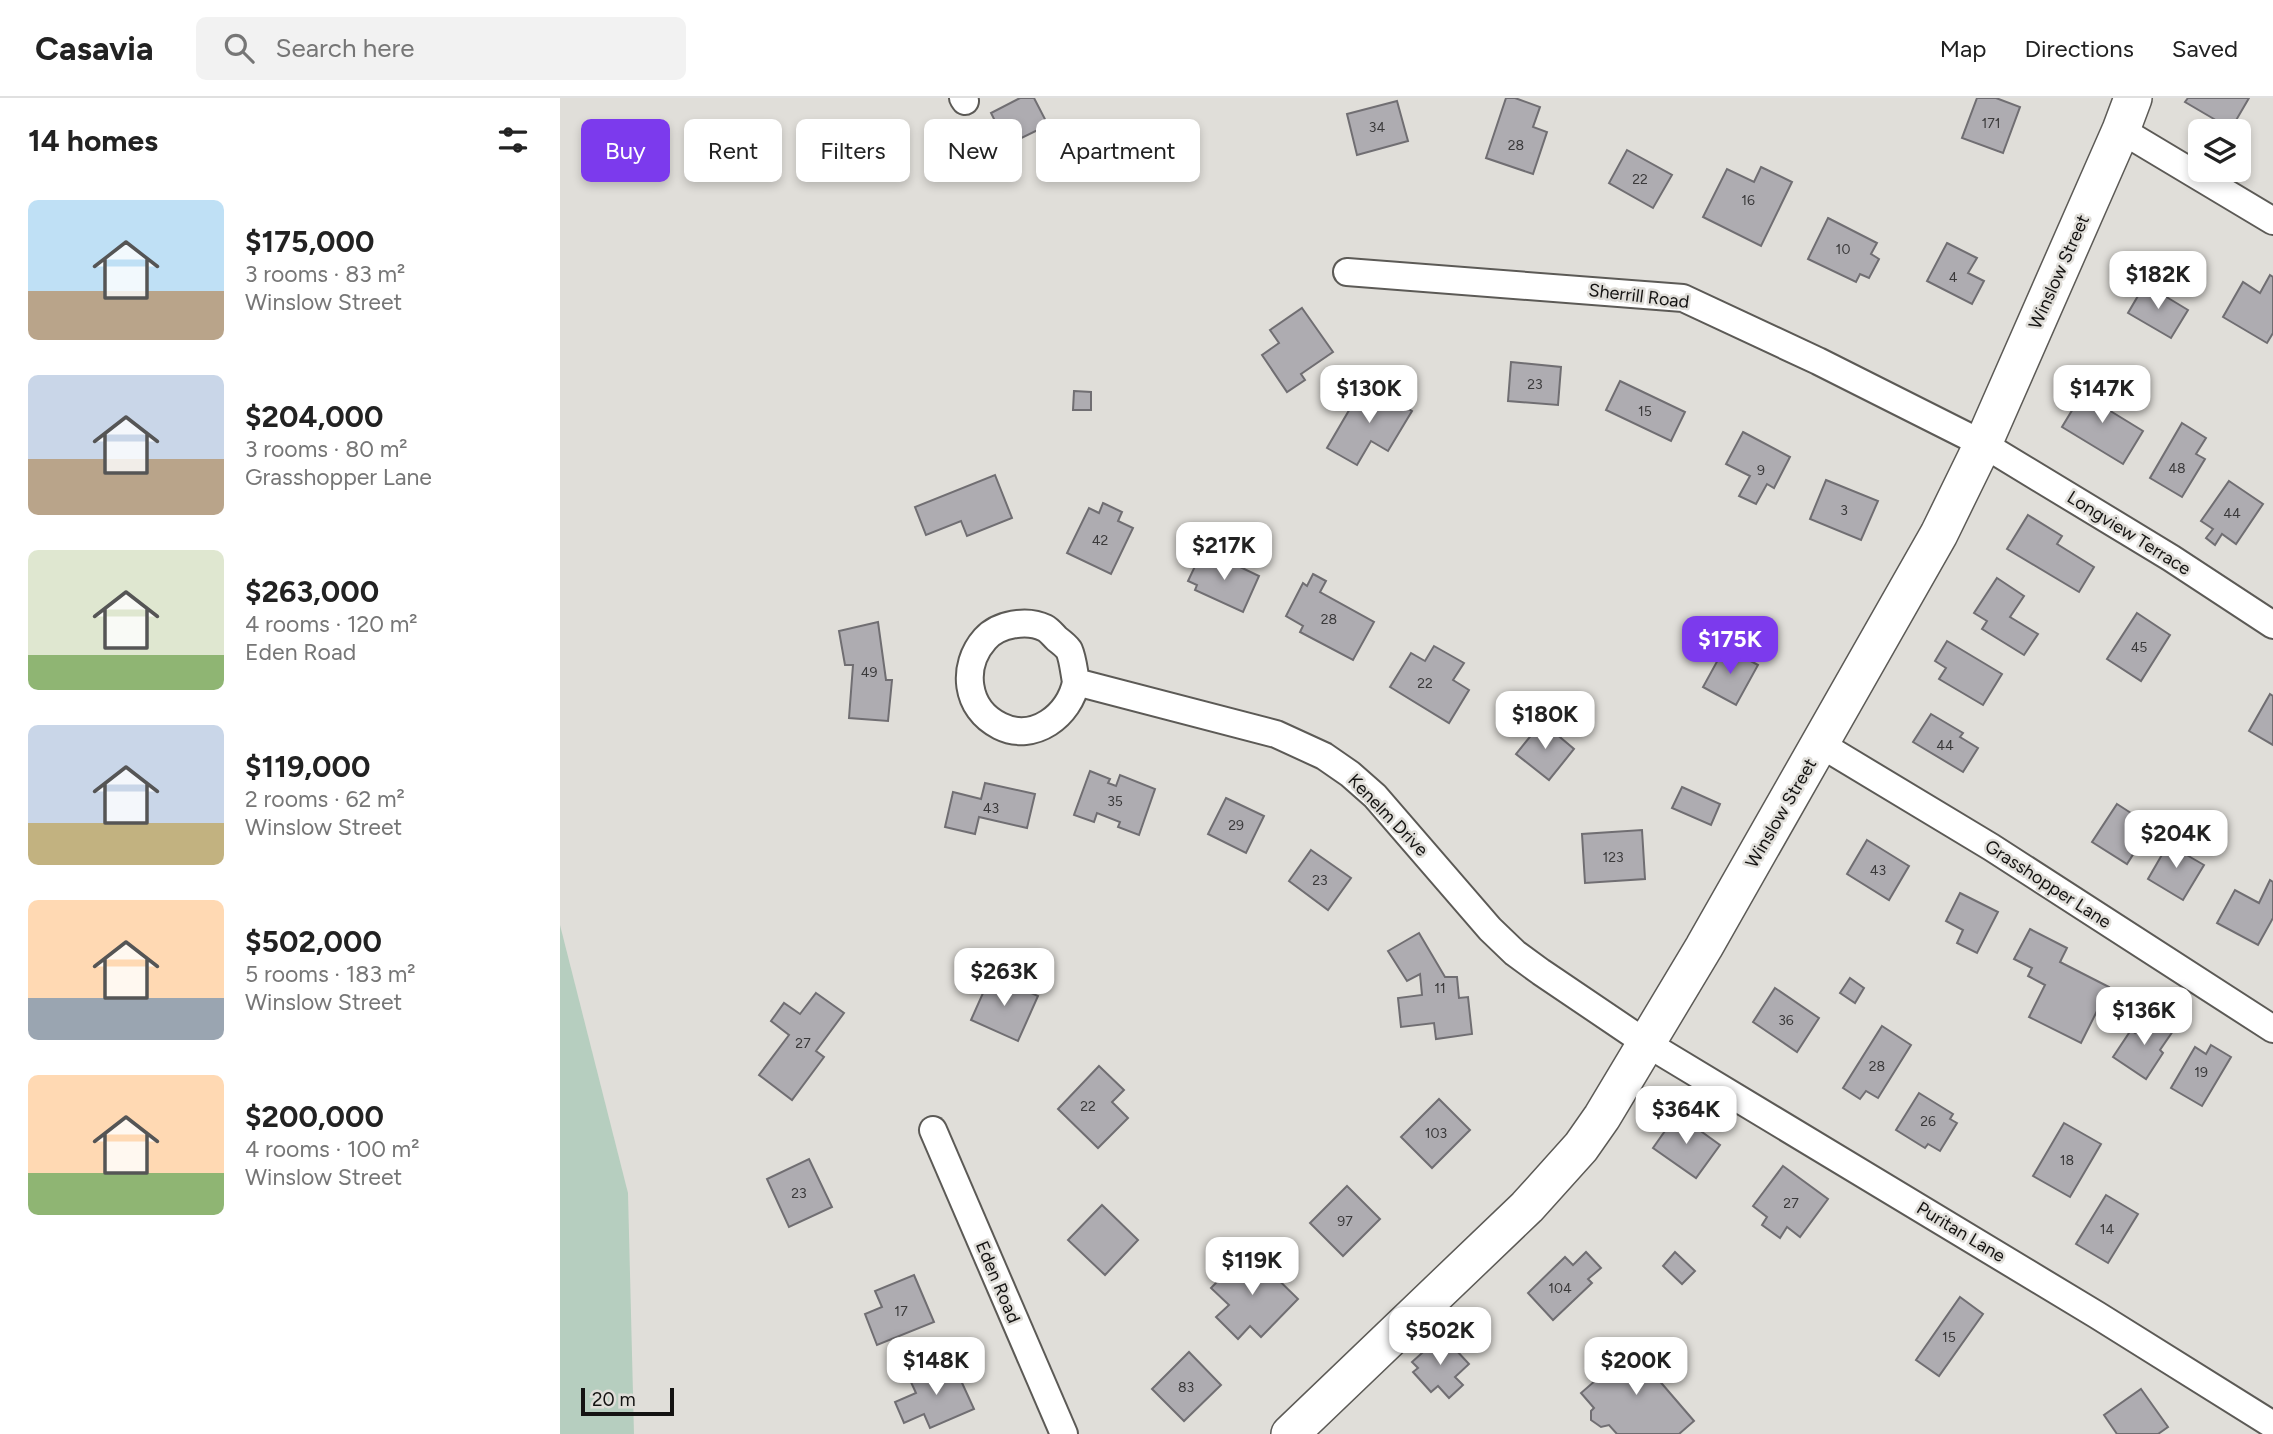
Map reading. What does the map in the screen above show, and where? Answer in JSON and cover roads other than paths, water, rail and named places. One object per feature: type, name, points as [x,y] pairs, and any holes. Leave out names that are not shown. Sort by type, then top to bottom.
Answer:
[{"type":"street","points":[[2127,114],[2273,221]]},
{"type":"street","name":"Winslow Street","points":[[1290,1434],[1536,1197],[1581,1147],[1704,947],[1939,534],[1983,444],[2127,114]]},
{"type":"street","name":"Sherrill Road","points":[[1346,272],[1683,298],[1983,444]]},
{"type":"street","name":"Longview Terrace","points":[[1983,444],[2171,558],[2273,625]]},
{"type":"street","points":[[1029,624],[1046,629],[1068,649],[1076,682],[1068,705],[1050,723],[1022,731],[1000,726],[978,708],[968,682],[973,654],[987,636],[1005,626],[1029,624]]},
{"type":"street","name":"Kenelm Drive","points":[[1076,682],[1276,734],[1324,756],[1375,796],[1490,929],[1515,953],[1646,1043]]},
{"type":"street","name":"Grasshopper Lane","points":[[1820,744],[1992,848],[2273,1029]]},
{"type":"street","name":"Puritan Lane","points":[[1646,1043],[2097,1315],[2273,1425]]},
{"type":"street","name":"Eden Road","points":[[933,1130],[1063,1434]]}]
